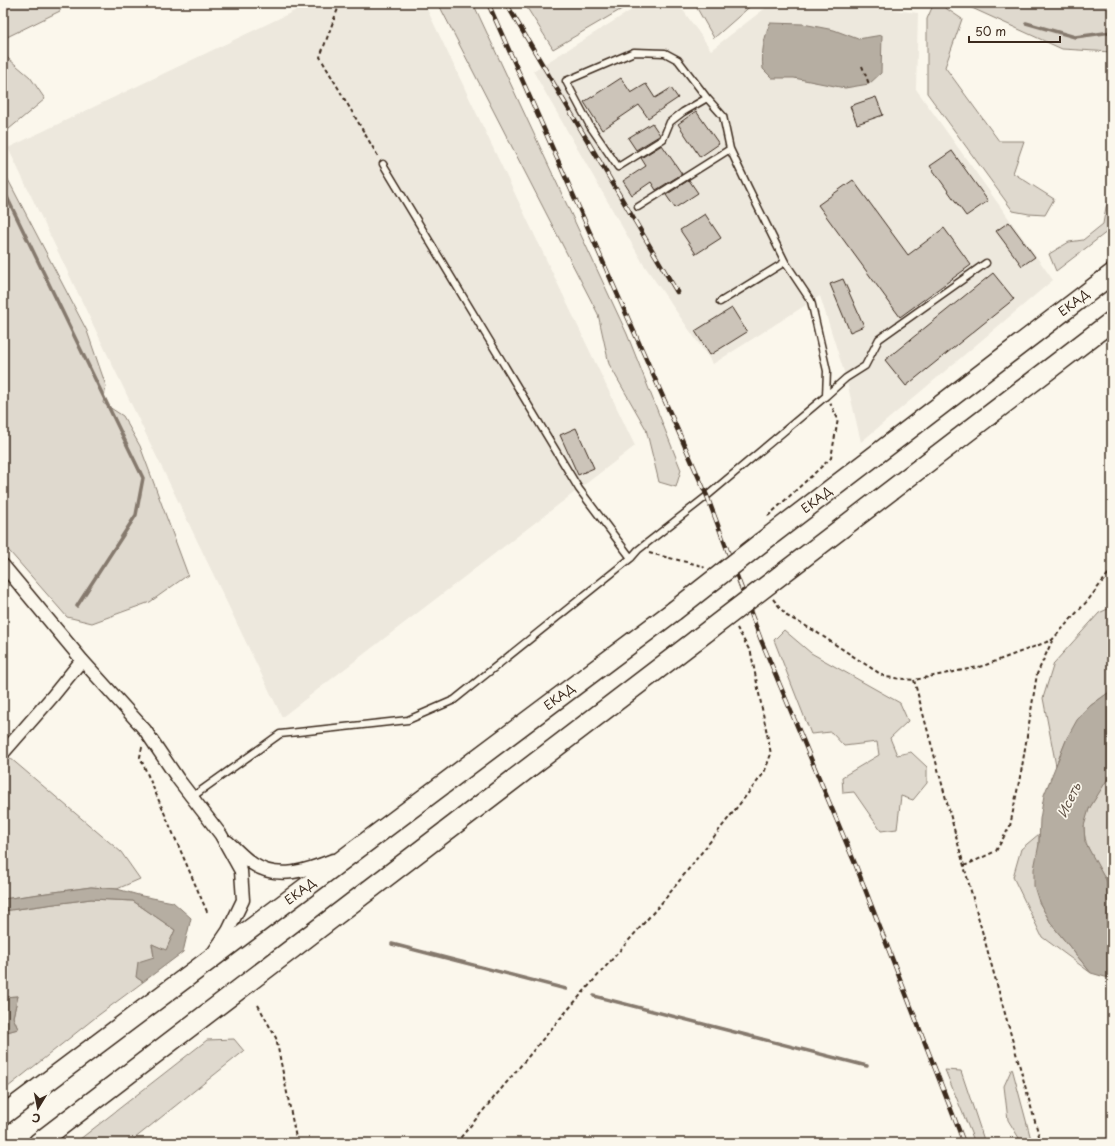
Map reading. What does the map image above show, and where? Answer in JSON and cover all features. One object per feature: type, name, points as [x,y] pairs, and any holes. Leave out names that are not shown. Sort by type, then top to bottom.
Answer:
[{"type":"highway","name":"ЕКАД","points":[[3,1115],[674,610],[1112,274]]},
{"type":"highway","points":[[38,1143],[1112,322]]},
{"type":"street","points":[[3,565],[82,660],[144,730],[178,779],[221,836],[241,871],[243,900],[228,931],[207,960]]},
{"type":"street","points":[[3,753],[82,660]]},
{"type":"street","points":[[221,836],[253,865],[271,873],[295,873],[316,867],[352,853]]},
{"type":"lane","points":[[707,98],[683,112],[670,122],[663,139],[618,167],[590,126],[566,81],[634,52],[665,53],[678,60],[723,116],[730,148],[785,262],[811,301],[827,371],[826,396]]},
{"type":"lane","points":[[638,207],[730,148]]},
{"type":"lane","points":[[383,164],[579,489],[630,558]]},
{"type":"lane","points":[[720,302],[785,262]]},
{"type":"lane","points":[[192,797],[280,734],[408,720],[454,700],[638,550],[707,496],[846,378],[865,366],[879,339],[986,263]]},
{"type":"path","points":[[340,3],[320,57],[383,164]]},
{"type":"path","points":[[862,66],[869,84]]},
{"type":"path","points":[[638,550],[703,566],[707,573]]},
{"type":"path","points":[[964,866],[996,851],[1010,826],[1022,767],[1036,674],[1052,640],[1089,599],[1112,569]]},
{"type":"path","points":[[456,1143],[558,1021],[665,899],[764,773],[771,754],[751,653],[736,626]]},
{"type":"path","points":[[1040,1143],[914,680],[983,666],[1052,640]]},
{"type":"path","points":[[144,730],[140,757],[208,914]]},
{"type":"path","points":[[258,1004],[276,1038],[297,1143]]},
{"type":"shaded area","points":[[3,3],[61,3],[60,11],[3,39]]},
{"type":"shaded area","points":[[311,3],[424,3],[635,446],[282,717],[8,148]]},
{"type":"shaded area","points":[[438,3],[473,3],[627,334],[681,470],[676,487],[659,482],[646,429],[609,364],[598,314]]},
{"type":"shaded area","points":[[524,3],[632,3],[553,49]]},
{"type":"shaded area","points":[[643,3],[678,3],[711,50],[772,3],[838,3],[918,13],[916,89],[1053,280],[861,442],[846,378],[820,296],[713,364],[644,265],[533,71]]},
{"type":"shaded area","points":[[694,3],[754,3],[714,38]]},
{"type":"shaded area","points":[[934,3],[938,3],[962,19],[945,67],[999,141],[1024,141],[1013,173],[1054,199],[1045,215],[1013,211],[927,93],[927,19]]},
{"type":"shaded area","points":[[961,3],[1112,3],[1112,52],[1062,49]]},
{"type":"shaded area","points":[[3,54],[30,77],[45,99],[3,134]]},
{"type":"shaded area","points":[[3,170],[87,331],[106,386],[103,403],[123,416],[140,446],[188,575],[150,602],[92,623],[67,617],[3,544]]},
{"type":"shaded area","points":[[1112,195],[1112,228],[1056,271],[1049,254],[1069,242],[1083,240],[1103,224],[1106,207]]},
{"type":"shaded area","points":[[1112,607],[1112,690],[1090,706],[1067,738],[1056,766],[1043,698],[1054,663],[1099,613]]},
{"type":"shaded area","points":[[784,630],[811,653],[900,703],[908,721],[890,738],[897,755],[911,752],[927,767],[927,783],[913,800],[901,796],[897,829],[881,831],[854,792],[843,793],[842,777],[879,755],[877,742],[844,746],[831,732],[811,734],[774,640]]},
{"type":"shaded area","points":[[3,752],[121,852],[140,879],[117,889],[91,887],[3,899]]},
{"type":"shaded area","points":[[1112,772],[1112,889],[1098,868],[1086,843],[1084,827],[1087,813],[1099,791]]},
{"type":"shaded area","points":[[1039,834],[1039,902],[1052,925],[1091,973],[1042,937],[1013,877],[1021,849]]},
{"type":"shaded area","points":[[91,899],[133,901],[175,930],[166,951],[152,944],[154,957],[136,977],[143,982],[96,1017],[3,1091],[3,1033],[18,1029],[13,1017],[18,996],[3,997],[3,911]]},
{"type":"shaded area","points":[[234,1039],[244,1051],[129,1143],[75,1143],[207,1040]]},
{"type":"shaded area","points":[[1012,1068],[1032,1143],[1022,1143],[1008,1120],[1004,1086]]},
{"type":"shaded area","points":[[945,1070],[961,1071],[985,1143],[975,1143]]},
{"type":"water","points":[[770,23],[803,24],[834,30],[858,39],[882,35],[881,73],[869,84],[845,88],[794,78],[772,78],[763,69],[762,63],[766,35]]},
{"type":"water","name":"Исеть","points":[[1112,690],[1112,772],[1089,809],[1084,826],[1085,842],[1112,889],[1112,978],[1091,973],[1052,925],[1039,902],[1034,886],[1034,869],[1039,844],[1040,819],[1044,795],[1067,738],[1077,720],[1090,706]]},
{"type":"water","points":[[91,887],[117,889],[173,902],[191,918],[183,952],[143,982],[136,977],[138,962],[154,957],[152,944],[166,950],[175,930],[133,901],[91,899],[3,911],[3,899]]},
{"type":"water","points":[[18,996],[13,1017],[18,1029],[3,1033],[3,997]]},
{"type":"building","points":[[621,78],[631,93],[646,84],[655,98],[671,88],[678,98],[648,118],[639,105],[602,130],[584,102]]},
{"type":"building","points":[[876,97],[883,115],[857,124],[850,106]]},
{"type":"building","points":[[696,111],[719,144],[700,157],[678,124]]},
{"type":"building","points":[[652,123],[660,135],[636,150],[628,138]]},
{"type":"building","points":[[662,145],[682,174],[656,190],[651,182],[632,195],[623,181],[646,166],[641,158]]},
{"type":"building","points":[[952,151],[988,201],[966,216],[930,166]]},
{"type":"building","points":[[689,180],[698,193],[675,208],[666,195]]},
{"type":"building","points":[[853,180],[908,255],[944,228],[971,265],[900,317],[818,205]]},
{"type":"building","points":[[705,214],[721,238],[696,254],[680,230]]},
{"type":"building","points":[[1009,222],[1035,257],[1022,266],[996,231]]},
{"type":"building","points":[[993,273],[1014,299],[906,386],[885,360]]},
{"type":"building","points":[[843,279],[864,326],[850,332],[830,284]]},
{"type":"building","points":[[732,308],[747,332],[710,355],[695,331]]},
{"type":"building","points":[[576,428],[594,468],[578,475],[560,435]]},
{"type":"waterway","points":[[1026,23],[1075,37],[1112,32]]},
{"type":"waterway","points":[[3,189],[143,478],[136,515],[77,606]]},
{"type":"waterway","points":[[392,944],[566,989]]},
{"type":"waterway","points":[[594,996],[867,1066]]},
{"type":"railway","points":[[488,3],[707,496],[761,640],[856,866],[964,1143]]},
{"type":"railway","points":[[506,3],[677,292]]}]
